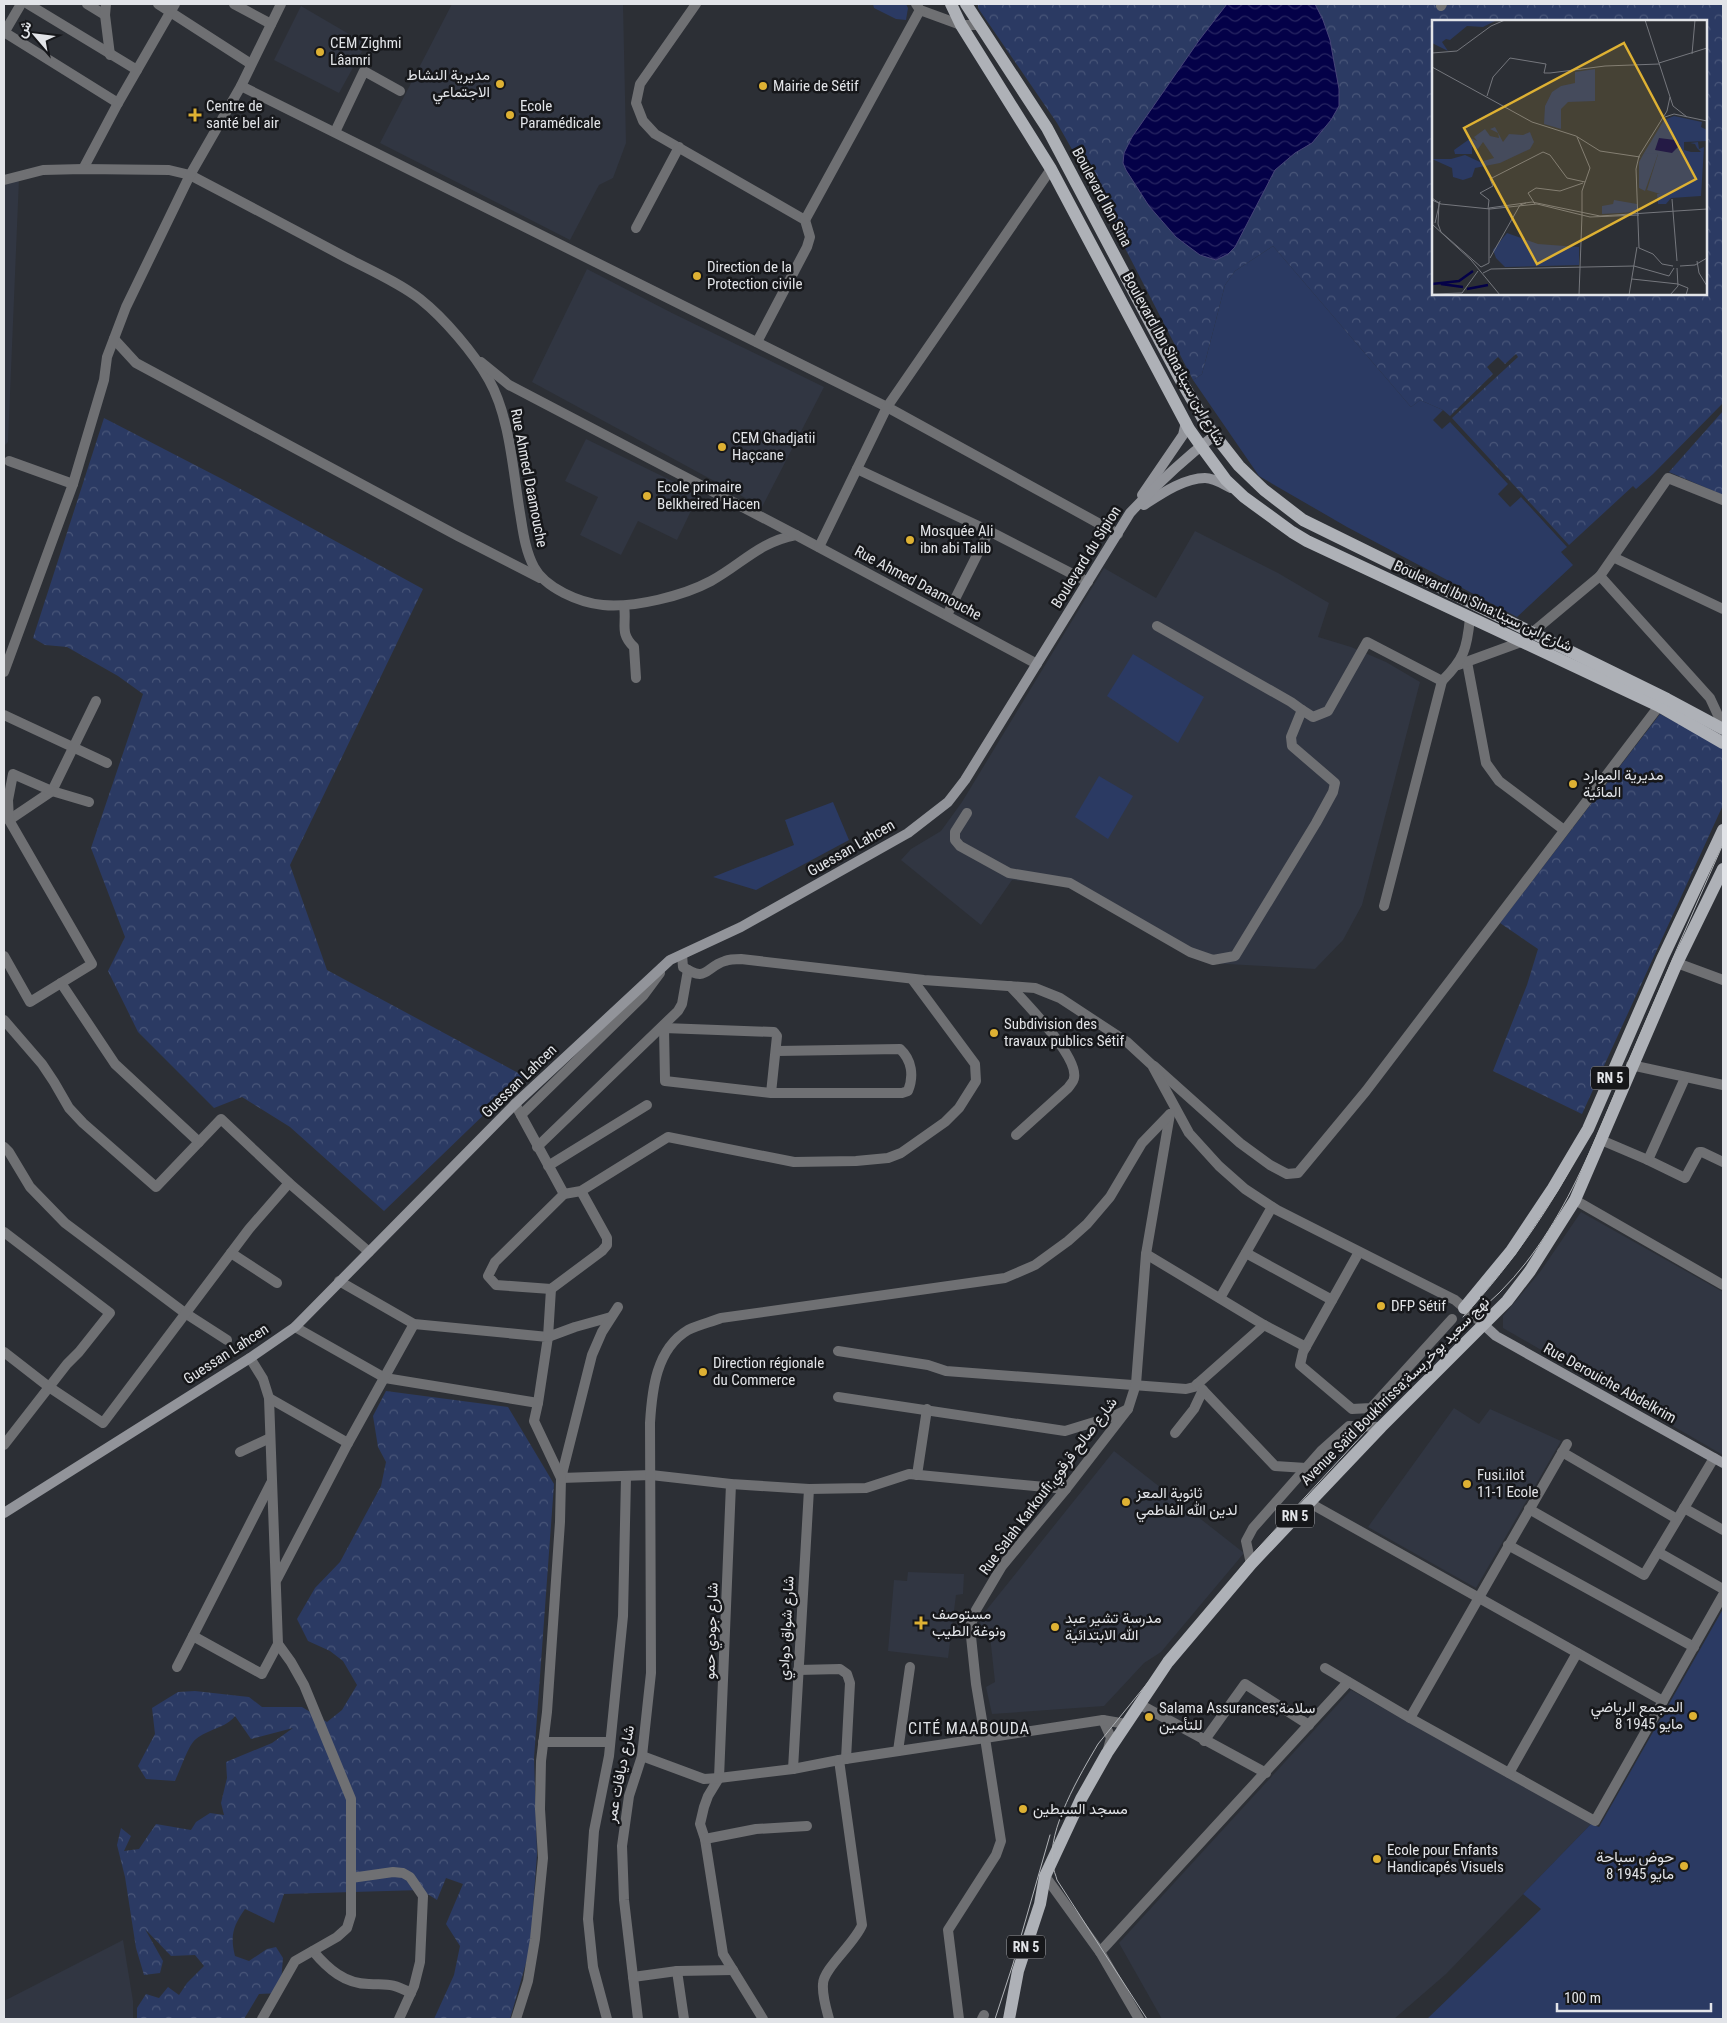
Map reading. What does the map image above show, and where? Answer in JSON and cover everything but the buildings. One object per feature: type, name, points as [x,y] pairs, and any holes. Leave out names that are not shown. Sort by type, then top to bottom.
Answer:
[{"type":"main road","points":[[952,4],[961,25]]},
{"type":"main road","name":"Boulevard Ibn Sina","points":[[966,4],[1047,128],[1178,377],[1215,436],[1239,466],[1303,520],[1536,634]]},
{"type":"main road","points":[[972,4],[979,24]]},
{"type":"main road","name":"Boulevard Ibn Sina:شارع ابن سينا","points":[[961,25],[1051,169],[1186,422],[1226,480],[1261,510],[1307,541],[1521,642],[1723,727]]},
{"type":"main road","points":[[1130,513],[1183,436],[1186,422]]},
{"type":"main road","name":"Boulevard du Sipion","points":[[1037,664],[1130,513],[1201,446],[1215,436]]},
{"type":"main road","points":[[1130,513],[1170,489],[1191,480],[1206,478],[1220,482],[1238,491]]},
{"type":"main road","name":"Boulevard Ibn Sina:شارع ابن سينا","points":[[1536,634],[1663,702],[1723,743]]},
{"type":"main road","name":"Guessan Lahcen","points":[[4,1513],[250,1358],[295,1327],[515,1104],[670,960],[682,956],[788,902],[908,833],[930,817],[948,802],[965,780],[1037,664]]},
{"type":"main road","name":"Avenue Saïd Boukhrissa;نهج سعيد بوخريسة","points":[[1464,1308],[1511,1251],[1588,1129],[1659,965],[1723,830]]},
{"type":"main road","name":"Avenue Saïd Boukhrissa;نهج سعيد بوخريسة","points":[[1009,2019],[1018,1971],[1040,1904],[1045,1876],[1080,1798],[1107,1753],[1168,1662],[1251,1564],[1380,1426],[1507,1301],[1530,1271],[1575,1200],[1631,1065],[1677,963],[1723,869]]},
{"type":"main road","name":"Rue Derouiche Abdelkrim","points":[[1484,1325],[1496,1336],[1723,1463]]},
{"type":"street","points":[[21,4],[4,33],[118,103]]},
{"type":"street","points":[[28,4],[137,70]]},
{"type":"street","points":[[87,4],[105,15]]},
{"type":"street","points":[[106,4],[105,15],[110,55]]},
{"type":"street","points":[[158,4],[173,8],[251,64]]},
{"type":"street","points":[[234,4],[271,24]]},
{"type":"street","points":[[4,672],[73,484],[104,380],[107,357],[126,308],[190,175],[241,86],[281,4]]},
{"type":"street","points":[[696,4],[640,84],[636,103],[643,121],[655,134],[805,220],[810,237],[807,246],[757,342]]},
{"type":"street","points":[[805,220],[918,7],[961,25],[979,24]]},
{"type":"street","points":[[84,169],[118,103],[173,8]]},
{"type":"street","points":[[335,132],[364,71],[400,92]]},
{"type":"street","points":[[241,86],[887,407],[1118,534]]},
{"type":"street","points":[[636,228],[679,147]]},
{"type":"street","points":[[819,547],[887,407],[1051,169]]},
{"type":"street","name":"Rue Ahmed Daamouche","points":[[4,180],[43,170],[169,170],[190,175],[420,299],[475,356],[490,382],[498,399],[507,432],[527,549],[535,568],[545,581],[563,592],[601,605],[624,606],[650,601],[698,587],[711,581],[773,541],[796,534],[1037,664]]},
{"type":"street","points":[[114,339],[136,363],[545,581]]},
{"type":"street","points":[[475,356],[509,385],[796,534]]},
{"type":"street","points":[[9,461],[73,484]]},
{"type":"street","points":[[857,469],[989,530],[1088,582]]},
{"type":"street","points":[[1384,906],[1442,681],[1462,664],[1521,642],[1536,634],[1600,576],[1668,478],[1723,500]]},
{"type":"street","points":[[947,614],[989,530]]},
{"type":"street","points":[[1614,558],[1723,609]]},
{"type":"street","points":[[1600,576],[1710,698],[1723,727]]},
{"type":"street","points":[[624,606],[626,620],[624,634],[626,640],[634,647],[636,678]]},
{"type":"street","points":[[1470,618],[1467,645],[1462,664],[1486,763],[1499,781],[1564,830]]},
{"type":"street","points":[[1157,626],[1313,717],[1328,711],[1366,642],[1442,681]]},
{"type":"street","points":[[10,820],[52,791],[96,701]]},
{"type":"street","points":[[682,956],[683,967],[694,974],[705,973],[725,960],[741,959],[912,979],[1036,988],[1060,998],[1127,1042],[1240,1143],[1270,1165],[1287,1174],[1298,1172],[1366,1091],[1663,702]]},
{"type":"street","points":[[968,813],[955,832],[955,840],[960,846],[1009,873],[1070,883],[1190,952],[1212,960],[1235,956],[1316,823],[1336,783],[1292,746],[1291,737],[1302,710]]},
{"type":"street","points":[[4,715],[106,763]]},
{"type":"street","points":[[4,956],[30,1002],[92,964],[10,820],[8,800],[14,774],[52,791],[89,802]]},
{"type":"street","points":[[1677,963],[1722,977]]},
{"type":"street","points":[[521,1115],[643,996],[665,965]]},
{"type":"street","points":[[538,1147],[678,1011],[682,1004],[688,970]]},
{"type":"street","points":[[582,1191],[606,1238],[607,1245],[602,1251],[551,1289],[496,1285],[488,1276],[495,1262],[564,1194],[582,1191],[668,1137],[794,1162],[856,1161],[888,1158],[901,1152],[945,1122],[959,1108],[976,1081],[975,1064],[912,979]]},
{"type":"street","points":[[61,983],[115,1064],[199,1142]]},
{"type":"street","points":[[1010,986],[1064,1049],[1074,1069],[1074,1079],[1068,1088],[1016,1136]]},
{"type":"street","points":[[4,1020],[42,1064],[69,1108],[83,1123],[156,1187],[221,1118],[289,1183],[369,1252]]},
{"type":"street","points":[[664,1026],[774,1032],[777,1036],[771,1093]]},
{"type":"street","points":[[664,1026],[665,1081],[771,1093],[902,1092],[908,1091],[911,1084],[911,1064],[900,1049],[776,1051]]},
{"type":"street","points":[[1152,1065],[1189,1133],[1219,1166],[1246,1189],[1272,1207],[1454,1300],[1484,1325]]},
{"type":"street","points":[[1631,1065],[1685,1078],[1723,1084]]},
{"type":"street","points":[[1648,1160],[1685,1078]]},
{"type":"street","name":"Rue Salah Karkoufi;شارع صالح قرقوي","points":[[959,2019],[948,1930],[996,1855],[1001,1841],[976,1684],[970,1627],[976,1610],[1002,1566],[1066,1489],[1128,1409],[1136,1384],[1146,1254],[1172,1101]]},
{"type":"street","points":[[515,1104],[564,1194]]},
{"type":"street","points":[[548,1166],[647,1105]]},
{"type":"street","name":"شارع ديافات عمر","points":[[638,2019],[624,1900],[622,1846],[630,1796],[642,1756],[651,1673],[651,1396],[656,1374],[663,1357],[674,1343],[688,1331],[721,1318],[1005,1278],[1035,1265],[1068,1241],[1087,1224],[1110,1197],[1142,1144],[1170,1114]]},
{"type":"street","points":[[1601,1140],[1685,1178],[1698,1152],[1723,1162]]},
{"type":"street","points":[[4,1147],[30,1187],[65,1223],[185,1313],[227,1340]]},
{"type":"street","points":[[4,1352],[49,1387],[103,1423],[249,1229],[289,1183]]},
{"type":"street","points":[[1575,1200],[1723,1285]]},
{"type":"street","points":[[1220,1298],[1272,1207]]},
{"type":"street","points":[[4,1232],[110,1313],[4,1445]]},
{"type":"street","points":[[1359,1252],[1306,1347],[1300,1365],[1352,1409],[1371,1408],[1452,1319]]},
{"type":"street","points":[[231,1253],[277,1283]]},
{"type":"street","points":[[1246,1253],[1332,1300]]},
{"type":"street","points":[[1146,1254],[1264,1325],[1306,1347]]},
{"type":"street","points":[[339,1282],[414,1324],[548,1337],[575,1326],[611,1317]]},
{"type":"street","points":[[551,1289],[548,1337],[534,1421],[561,1478]]},
{"type":"street","points":[[520,2019],[535,1939],[543,1858],[540,1809],[543,1742],[560,1522],[561,1478],[592,1356],[602,1332],[618,1307]]},
{"type":"street","points":[[277,1580],[348,1443],[414,1324]]},
{"type":"street","points":[[1175,1433],[1194,1409],[1200,1387],[1264,1325]]},
{"type":"street","points":[[295,1327],[384,1378],[538,1403]]},
{"type":"street","points":[[838,1351],[928,1365],[946,1371],[1186,1389],[1200,1387]]},
{"type":"street","points":[[193,1636],[262,1674],[278,1644],[269,1398],[263,1378],[250,1358]]},
{"type":"street","points":[[1200,1387],[1275,1466],[1306,1468]]},
{"type":"street","points":[[838,1397],[1065,1431],[1114,1416],[1128,1409]]},
{"type":"street","points":[[269,1398],[348,1443]]},
{"type":"street","points":[[917,1475],[927,1409]]},
{"type":"street","points":[[1251,1564],[1246,1541],[1253,1528],[1321,1451],[1349,1426],[1380,1426]]},
{"type":"street","points":[[240,1452],[270,1438]]},
{"type":"street","points":[[1410,1718],[1564,1448],[1677,1519]]},
{"type":"street","points":[[1529,1509],[1644,1576],[1714,1458]]},
{"type":"street","points":[[561,1478],[651,1475],[731,1484],[810,1489],[866,1488],[909,1474],[1066,1489]]},
{"type":"street","points":[[607,2019],[593,1967],[588,1919],[594,1831],[610,1742],[623,1616],[626,1477]]},
{"type":"street","points":[[178,1667],[272,1482]]},
{"type":"street","name":"شارع جودي حمو","points":[[720,1778],[731,1484]]},
{"type":"street","name":"شارع شواق دوادي","points":[[793,1769],[810,1489]]},
{"type":"street","points":[[1308,1502],[1663,1702]]},
{"type":"street","points":[[1684,1508],[1723,1530]]},
{"type":"street","points":[[1508,1545],[1694,1647]]},
{"type":"street","points":[[1658,1552],[1723,1589]]},
{"type":"street","points":[[1325,1668],[1410,1718],[1595,1821],[1723,1595]]},
{"type":"street","points":[[262,2019],[295,1961],[336,1937],[346,1928],[351,1915],[351,1799],[304,1685],[278,1644]]},
{"type":"street","points":[[1509,1773],[1577,1653]]},
{"type":"street","points":[[898,1751],[910,1667]]},
{"type":"street","points":[[798,1670],[840,1670],[847,1674],[850,1683],[843,1759],[862,1925],[858,1935],[824,1976],[823,1993],[829,2019]]},
{"type":"street","points":[[1100,1952],[1348,1682]]},
{"type":"street","points":[[1204,1741],[1245,1684],[1309,1725]]},
{"type":"street","points":[[1139,1704],[1266,1773]]},
{"type":"street","points":[[642,1756],[704,1779],[720,1778],[793,1769],[843,1759],[1103,1720],[1126,1724]]},
{"type":"street","points":[[1103,1720],[1112,1738],[1107,1753]]},
{"type":"street","points":[[543,1742],[610,1742]]},
{"type":"street","points":[[720,1778],[708,1796],[700,1824],[705,1839],[720,1938],[723,1954],[763,2019]]},
{"type":"street","points":[[705,1839],[756,1828],[808,1826]]},
{"type":"street","points":[[351,1878],[392,1872],[403,1873],[410,1877],[423,1896],[420,1962],[411,1993],[399,2019]]},
{"type":"street","points":[[1045,1876],[1100,1952],[1139,2019]]},
{"type":"street","points":[[313,1951],[329,1969],[339,1976],[368,1984],[386,1983],[411,1993]]},
{"type":"street","points":[[633,1977],[677,1971],[733,1970]]},
{"type":"street","points":[[677,1971],[684,2019]]},
{"type":"shaded area","name":"Ecole Paramédicale","points":[[452,4],[623,4],[626,143],[613,178],[599,185],[570,240],[380,143]]},
{"type":"shaded area","name":"CEM Zighmi Lâamri","points":[[301,6],[366,44],[339,93],[274,60]]},
{"type":"shaded area","points":[[19,179],[8,442],[4,446],[4,184]]},
{"type":"shaded area","name":"CEM Ghadjatii Haçcane","points":[[587,269],[672,313],[824,387],[762,507],[532,382]]},
{"type":"shaded area","name":"Ecole primaire Belkheired Hacen","points":[[586,439],[699,494],[677,540],[638,521],[621,555],[580,535],[598,497],[565,481]]},
{"type":"shaded area","points":[[1195,531],[1278,573],[1329,603],[1318,637],[1351,647],[1386,662],[1420,682],[1362,905],[1343,940],[1315,969],[1209,963],[1063,885],[1012,880],[981,925],[901,860],[911,849],[941,831],[962,802],[1104,568],[1156,598]]},
{"type":"shaded area","points":[[1581,1212],[1723,1292],[1723,1455],[1503,1328],[1503,1316],[1540,1272]]},
{"type":"shaded area","name":"Fusi.ilot 11-1 Ecole","points":[[1454,1408],[1479,1424],[1490,1409],[1561,1441],[1476,1588],[1368,1527]]},
{"type":"shaded area","points":[[1114,1451],[1244,1553],[1161,1652],[1144,1663],[1104,1706],[992,1714],[986,1687],[995,1682],[990,1636],[981,1638],[980,1618]]},
{"type":"shaded area","name":"مستوصف ونوغة الطيب","points":[[908,1572],[964,1574],[963,1594],[956,1595],[948,1658],[888,1651],[894,1580],[907,1581]]},
{"type":"shaded area","name":"Ecole pour Enfants Handicapés Visuels","points":[[1351,1690],[1591,1824],[1446,1974],[1394,2019],[1162,2019],[1119,1943]]},
{"type":"shaded area","points":[[123,1940],[133,2001],[133,2019],[4,2019],[4,2001]]},
{"type":"green space","points":[[873,4],[906,4],[908,8],[906,20],[896,19],[874,8]]},
{"type":"green space","points":[[978,4],[1723,4],[1723,403],[1653,474],[1636,489],[1633,486],[1569,545],[1452,418],[1518,357],[1516,354],[1505,364],[1498,357],[1487,367],[1493,374],[1450,416],[1443,410],[1420,400],[1411,407],[1273,246],[1235,271],[1225,285],[1202,374],[1193,380],[1094,188],[1057,123],[978,8]]},
{"type":"green space","points":[[1273,246],[1411,407],[1420,400],[1443,410],[1433,420],[1442,429],[1450,422],[1508,484],[1498,494],[1510,507],[1521,497],[1567,547],[1561,552],[1573,565],[1517,617],[1347,527],[1259,476],[1193,380],[1202,374],[1225,285],[1235,271]]},
{"type":"green space","points":[[1723,411],[1723,495],[1669,472]]},
{"type":"green space","points":[[104,418],[222,479],[423,589],[290,865],[327,970],[524,1076],[384,1211],[290,1127],[242,1097],[214,1108],[138,1032],[108,971],[125,937],[91,848],[143,694],[118,676],[67,647],[45,645],[33,638]]},
{"type":"green space","points":[[1133,654],[1204,697],[1178,743],[1107,696]]},
{"type":"green space","points":[[1660,714],[1723,747],[1723,805],[1582,1114],[1493,1071],[1527,985],[1538,949],[1500,923]]},
{"type":"green space","points":[[1099,776],[1133,796],[1108,839],[1075,817]]},
{"type":"green space","points":[[833,802],[849,840],[756,890],[713,877],[794,845],[785,820]]},
{"type":"green space","points":[[386,1391],[508,1407],[554,1484],[534,1758],[537,1854],[530,1949],[510,2019],[434,2019],[454,1975],[460,1946],[446,1924],[463,1884],[446,1878],[437,1900],[421,1890],[284,1894],[274,1923],[245,1909],[234,1931],[235,1956],[249,1961],[267,1949],[276,1947],[283,1958],[280,1993],[259,1994],[244,2019],[137,2019],[137,2008],[146,1994],[159,1998],[168,1987],[179,1995],[187,1983],[204,1966],[195,1955],[171,1956],[145,1929],[163,1961],[160,1973],[144,1975],[136,1948],[125,1877],[117,1845],[121,1828],[131,1836],[124,1851],[139,1849],[156,1824],[191,1830],[196,1822],[210,1813],[224,1815],[221,1803],[227,1778],[226,1762],[272,1743],[293,1728],[251,1739],[235,1716],[227,1723],[193,1742],[175,1781],[146,1779],[138,1766],[155,1734],[152,1708],[178,1692],[195,1691],[249,1697],[262,1707],[302,1707],[327,1722],[342,1710],[357,1685],[343,1661],[330,1651],[308,1641],[297,1619],[315,1588],[340,1562],[381,1486],[386,1462],[378,1447],[373,1416]]},
{"type":"green space","name":"المجمع الرياضي 8 مايو 1945","points":[[1723,1609],[1723,2019],[1427,2019],[1541,1909],[1523,1894],[1591,1824],[1599,1827]]},
{"type":"water","points":[[1227,4],[1315,4],[1330,40],[1339,89],[1339,106],[1331,120],[1312,143],[1295,153],[1275,170],[1235,247],[1228,254],[1216,260],[1200,255],[1176,237],[1149,206],[1123,163],[1124,153],[1132,137],[1200,39]]},
{"type":"tram line","points":[[1147,2019],[1057,1880],[1054,1871],[1052,1851],[1055,1836],[1074,1786],[1098,1744],[1248,1559],[1470,1318],[1500,1292],[1526,1263],[1568,1197],[1585,1161],[1723,844]]},
{"type":"tram line","points":[[1463,1317],[1482,1296],[1535,1227],[1565,1178],[1592,1127]]},
{"type":"tram line","points":[[995,2019],[1050,1835]]},
{"type":"place","name":"CEM Zighmi Lâamri","points":[[320,52]]},
{"type":"place","name":"مديرية النشاط الاجتماعي","points":[[500,84]]},
{"type":"place","name":"Mairie de Sétif","points":[[763,86]]},
{"type":"place","name":"Centre de santé bel air","points":[[195,115]]},
{"type":"place","name":"Ecole Paramédicale","points":[[510,115]]},
{"type":"place","name":"Direction de la Protection civile","points":[[697,276]]},
{"type":"place","name":"CEM Ghadjatii Haçcane","points":[[722,447]]},
{"type":"place","name":"Ecole primaire Belkheired Hacen","points":[[647,496]]},
{"type":"place","name":"Mosquée Ali ibn abi Talib","points":[[910,540]]},
{"type":"place","name":"مديرية الموارد المائية","points":[[1573,784]]},
{"type":"place","name":"Subdivision des travaux publics Sétif","points":[[994,1033]]},
{"type":"place","name":"DFP Sétif","points":[[1381,1306]]},
{"type":"place","name":"Direction régionale du Commerce","points":[[703,1372]]},
{"type":"place","name":"Fusi.ilot 11-1 Ecole","points":[[1467,1484]]},
{"type":"place","name":"ثانوية المعز لدين الله الفاطمي","points":[[1126,1502]]},
{"type":"place","name":"مستوصف ونوغة الطيب","points":[[921,1623]]},
{"type":"place","name":"مدرسة تشير عبد الله الابتدائية","points":[[1055,1627]]},
{"type":"place","name":"المجمع الرياضي 8 مايو 1945","points":[[1693,1716]]},
{"type":"place","name":"Salama Assurances;سلامة للتأمين","points":[[1149,1717]]},
{"type":"place","name":"مسجد السبطين","points":[[1023,1809]]},
{"type":"place","name":"Ecole pour Enfants Handicapés Visuels","points":[[1377,1859]]},
{"type":"place","name":"حوض سباحة 8 مايو 1945","points":[[1684,1866]]},
{"type":"district","name":"CITÉ MAABOUDA","points":[[969,1728]]}]
